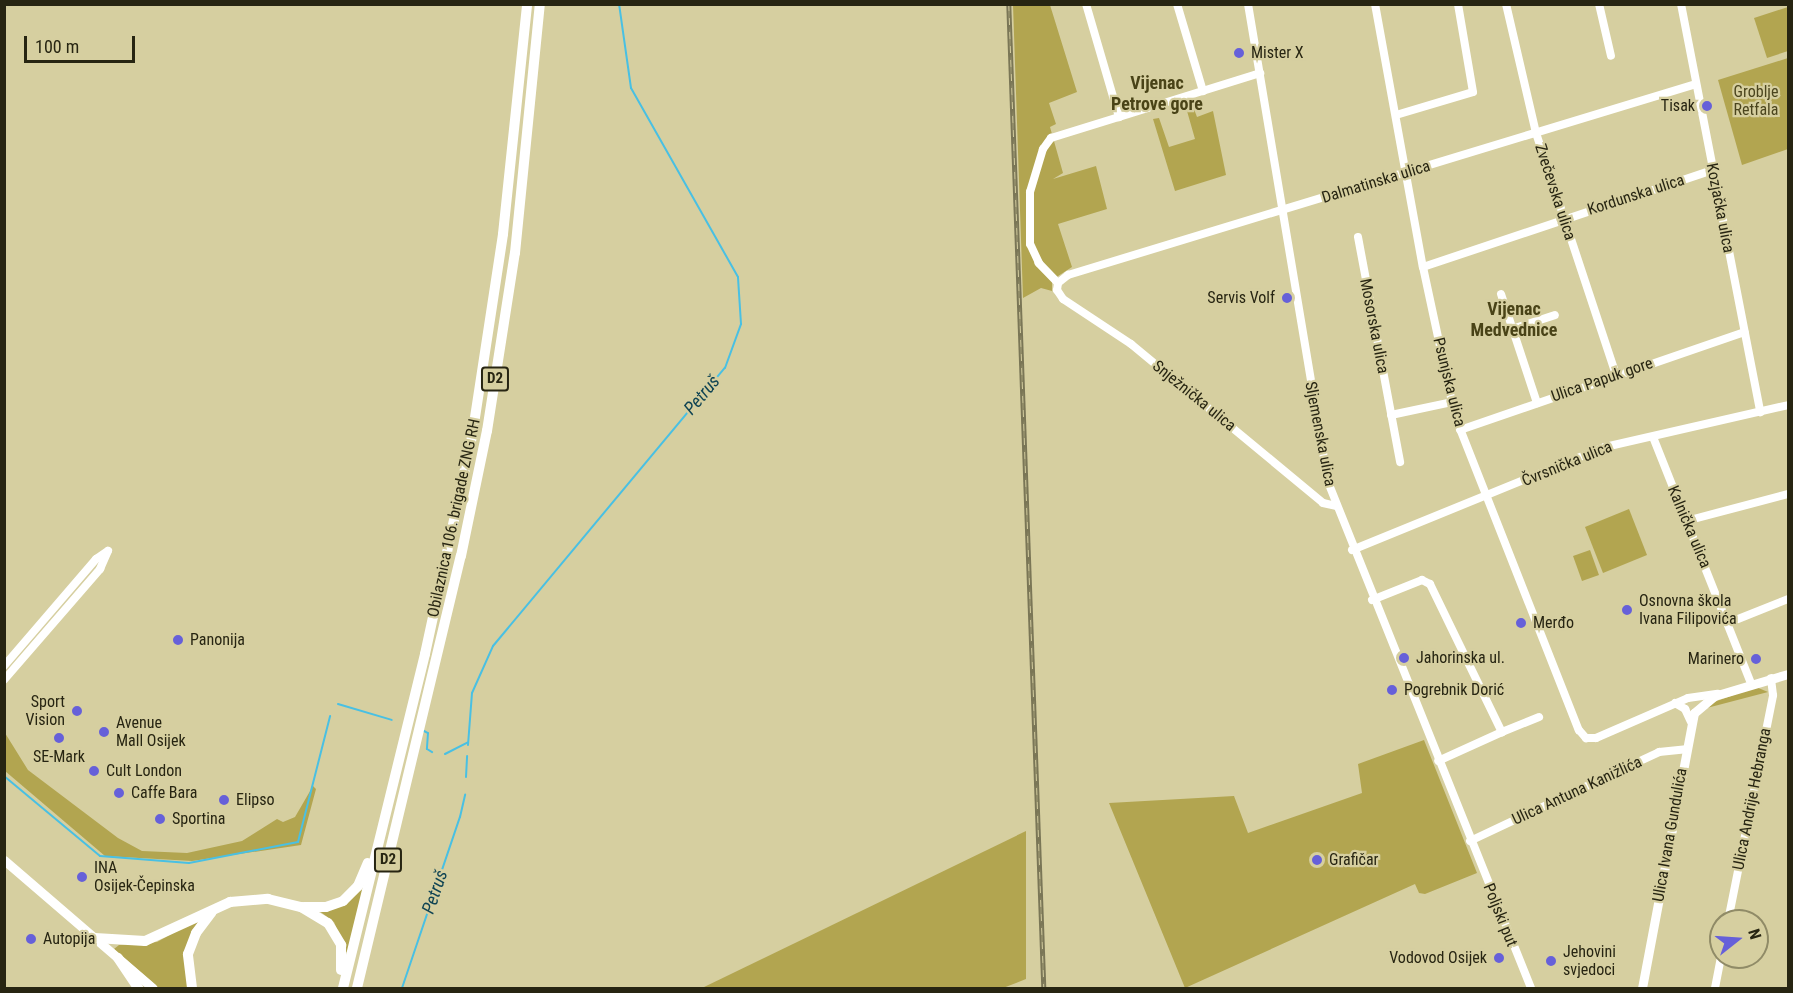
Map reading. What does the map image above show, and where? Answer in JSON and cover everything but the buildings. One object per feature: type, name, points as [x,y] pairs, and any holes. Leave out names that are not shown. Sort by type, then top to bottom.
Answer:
[{"type":"highway","name":"Obilaznica 106. brigade ZNG RH","points":[[341,988],[446,566],[472,437],[503,234],[526,4]]},
{"type":"highway","name":"Obilaznica 106. brigade ZNG RH","points":[[357,988],[461,555],[487,431],[516,241],[540,4]]},
{"type":"highway","points":[[95,938],[122,942],[154,939],[230,902],[255,898],[301,907],[333,905],[352,893],[380,837]]},
{"type":"highway","points":[[301,907],[323,918],[338,936],[343,953],[341,988]]},
{"type":"highway","points":[[192,988],[187,963],[191,944],[212,911]]},
{"type":"highway","points":[[118,958],[138,988]]},
{"type":"highway","points":[[362,972],[362,988]]},
{"type":"main road","points":[[1719,694],[1788,674]]},
{"type":"main road","name":"Ulica Ivana Gundulića","points":[[1642,988],[1691,722],[1700,705],[1719,694]]},
{"type":"main road","points":[[4,860],[153,988]]},
{"type":"street","points":[[1086,4],[1119,117]]},
{"type":"street","points":[[1177,4],[1203,91]]},
{"type":"street","name":"Sljemenska ulica","points":[[1248,4],[1322,457],[1352,550],[1470,841]]},
{"type":"street","name":"Psunjska ulica","points":[[1375,4],[1423,267],[1452,402],[1460,430],[1579,730],[1588,739],[1675,703]]},
{"type":"street","points":[[1396,115],[1473,92],[1458,4]]},
{"type":"street","name":"Zvečevska ulica","points":[[1506,4],[1536,133],[1616,375]]},
{"type":"street","points":[[1599,4],[1611,56]]},
{"type":"street","name":"Kozjačka ulica","points":[[1681,4],[1760,412]]},
{"type":"street","points":[[1058,283],[1039,263],[1030,244],[1030,192],[1043,149],[1051,138],[1260,73]]},
{"type":"street","name":"Dalmatinska ulica","points":[[1058,283],[1072,274],[1696,84]]},
{"type":"street","name":"Kordunska ulica","points":[[1423,267],[1713,170]]},
{"type":"street","name":"Mosorska ulica","points":[[1358,237],[1400,462]]},
{"type":"street","name":"Snježnička ulica","points":[[1058,283],[1057,290],[1063,299],[1131,344],[1323,503],[1336,506]]},
{"type":"street","points":[[1501,294],[1537,403]]},
{"type":"street","points":[[1512,329],[1555,315]]},
{"type":"street","name":"Ulica Papuk gore","points":[[1460,430],[1745,332]]},
{"type":"street","points":[[1391,415],[1452,402]]},
{"type":"street","name":"Čvrsnička ulica","points":[[1352,550],[1605,447],[1788,405]]},
{"type":"street","name":"Kalnička ulica","points":[[1653,437],[1751,683]]},
{"type":"street","points":[[1686,521],[1788,494]]},
{"type":"street","points":[[4,666],[96,559],[108,551],[100,569],[4,680]]},
{"type":"street","points":[[1372,600],[1422,580],[1430,584],[1502,732]]},
{"type":"street","points":[[1728,622],[1788,599]]},
{"type":"street","name":"Ulica Andrije Hebranga","points":[[1730,909],[1773,695],[1771,678]]},
{"type":"street","points":[[1675,703],[1692,696],[1719,694]]},
{"type":"street","points":[[1675,703],[1685,709],[1691,722]]},
{"type":"street","points":[[1438,761],[1539,717]]},
{"type":"street","name":"Ulica Antuna Kanižlića","points":[[1470,841],[1659,752],[1686,749]]},
{"type":"street","name":"Poljski put","points":[[1470,841],[1531,988]]},
{"type":"street","points":[[1715,988],[1719,969]]},
{"type":"green space","points":[[1013,5],[1050,5],[1077,92],[1049,103],[1056,124],[1050,127],[1063,173],[1053,179],[1096,166],[1107,209],[1058,224],[1072,267],[1052,280],[1052,291],[1041,288],[1023,298]]},
{"type":"green space","points":[[1788,7],[1788,51],[1767,58],[1754,18]]},
{"type":"green space","name":"Groblje Retfala","points":[[1788,58],[1788,149],[1742,165],[1718,80]]},
{"type":"green space","points":[[1194,109],[1197,117],[1213,111],[1226,175],[1175,191],[1153,119],[1159,118],[1169,147],[1195,139],[1187,111]]},
{"type":"green space","points":[[1629,509],[1647,555],[1603,573],[1585,527]]},
{"type":"green space","points":[[1590,550],[1599,575],[1582,581],[1573,556]]},
{"type":"green space","points":[[1756,687],[1768,692],[1703,709],[1714,702]]},
{"type":"green space","points":[[5,733],[28,770],[118,838],[142,851],[187,853],[242,841],[277,819],[283,822],[295,817],[313,786],[316,789],[301,845],[192,861],[105,856],[5,771]]},
{"type":"green space","points":[[1424,740],[1477,873],[1425,894],[1419,893],[1415,884],[1185,988],[1109,803],[1234,796],[1248,833],[1362,793],[1358,764]]},
{"type":"green space","points":[[1026,831],[1026,979],[1003,988],[702,988]]},
{"type":"green space","points":[[364,885],[348,953],[334,922],[318,910]]},
{"type":"green space","points":[[199,919],[185,952],[188,988],[159,988],[114,949],[119,945],[157,942]]},
{"type":"waterway","name":"Petruš","points":[[468,745],[472,693],[493,646],[725,368],[741,324],[738,277],[631,88],[619,4]]},
{"type":"waterway","points":[[338,704],[392,720]]},
{"type":"waterway","points":[[4,776],[100,856],[189,863],[298,842],[330,716]]},
{"type":"waterway","points":[[424,731],[428,733],[427,749],[432,752]]},
{"type":"waterway","points":[[445,754],[467,743]]},
{"type":"waterway","name":"Petruš","points":[[466,777],[467,756]]},
{"type":"waterway","name":"Petruš","points":[[402,988],[460,817],[465,795]]},
{"type":"railway","points":[[1009,4],[1044,988]]},
{"type":"place","name":"Mister X","points":[[1239,53]]},
{"type":"place","name":"Tisak","points":[[1707,106]]},
{"type":"place","name":"Servis Volf","points":[[1287,298]]},
{"type":"place","name":"Osnovna škola Ivana Filipovića","points":[[1627,610]]},
{"type":"place","name":"Merđo","points":[[1521,623]]},
{"type":"place","name":"Panonija","points":[[178,640]]},
{"type":"place","name":"Jahorinska ul.","points":[[1404,658]]},
{"type":"place","name":"Marinero","points":[[1756,659]]},
{"type":"place","name":"Pogrebnik Dorić","points":[[1392,690]]},
{"type":"place","name":"Sport Vision","points":[[77,711]]},
{"type":"place","name":"Avenue Mall Osijek","points":[[104,732]]},
{"type":"place","name":"SE-Mark","points":[[59,738]]},
{"type":"place","name":"Cult London","points":[[94,771]]},
{"type":"place","name":"Caffe Bara","points":[[119,793]]},
{"type":"place","name":"Elipso","points":[[224,800]]},
{"type":"place","name":"Sportina","points":[[160,819]]},
{"type":"place","name":"Grafičar","points":[[1317,860]]},
{"type":"place","name":"INA Osijek-Čepinska","points":[[82,877]]},
{"type":"place","name":"Autopija","points":[[31,939]]},
{"type":"place","name":"Vodovod Osijek","points":[[1499,958]]},
{"type":"place","name":"Jehovini svjedoci","points":[[1551,961]]},
{"type":"district","name":"Vijenac Petrove gore","points":[[1157,94]]},
{"type":"district","name":"Vijenac Medvednice","points":[[1514,320]]}]
